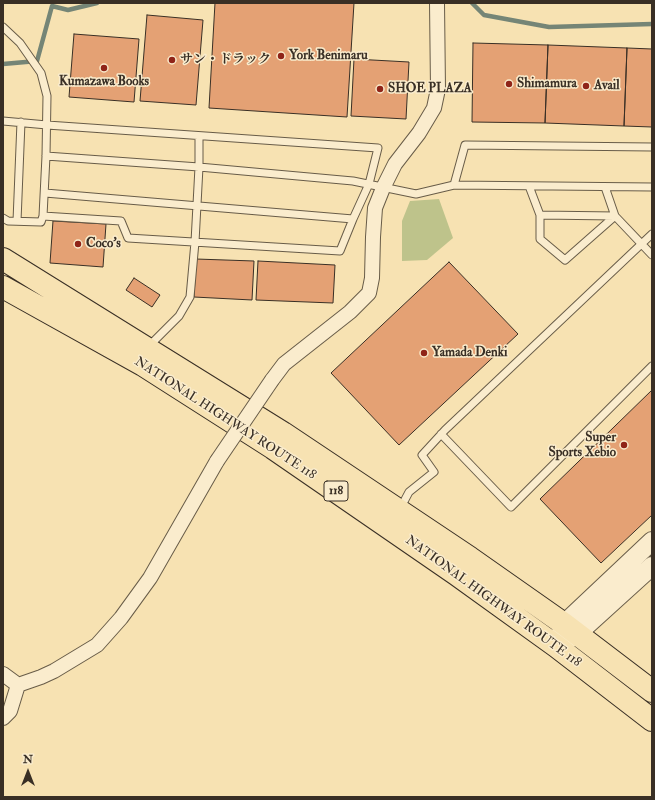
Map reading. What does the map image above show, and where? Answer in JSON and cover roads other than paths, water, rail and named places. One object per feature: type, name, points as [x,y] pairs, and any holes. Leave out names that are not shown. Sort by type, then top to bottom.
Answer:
[{"type":"highway","name":"NATIONAL HIGHWAY ROUTE 118","points":[[3,259],[284,433],[470,558],[570,629],[652,691]]},
{"type":"highway","name":"NATIONAL HIGHWAY ROUTE 118","points":[[3,287],[143,365],[266,444],[456,574],[556,646],[652,720]]},
{"type":"street","points":[[18,685],[41,677],[97,645],[121,618],[150,578],[217,461],[284,364],[350,312],[369,293],[372,278],[375,208],[395,164],[419,133],[434,108],[438,89],[437,3]]},
{"type":"street","points":[[556,646],[652,541]]},
{"type":"street","points":[[570,629],[652,566]]},
{"type":"street","points":[[3,674],[18,685]]},
{"type":"street","points":[[3,718],[10,711],[18,685]]},
{"type":"lane","points":[[3,27],[20,43],[40,73],[47,96],[46,156],[43,216],[41,222],[8,221],[3,218]]},
{"type":"lane","points":[[3,121],[378,148],[369,184],[340,251],[128,238],[121,221],[43,216]]},
{"type":"lane","points":[[17,221],[21,122]]},
{"type":"lane","points":[[147,348],[179,316],[190,297],[196,242],[200,136]]},
{"type":"lane","points":[[454,185],[465,145],[652,147]]},
{"type":"lane","points":[[46,156],[199,167],[352,181],[416,194],[454,185],[652,187]]},
{"type":"lane","points":[[529,186],[540,215],[540,239],[565,260],[615,216]]},
{"type":"lane","points":[[605,187],[615,216],[652,255]]},
{"type":"lane","points":[[44,193],[353,219]]},
{"type":"lane","points":[[540,215],[615,216]]},
{"type":"lane","points":[[399,510],[409,492],[434,472],[422,455],[441,434],[652,234]]},
{"type":"lane","points":[[441,434],[511,507],[652,366]]},
{"type":"waterway","points":[[3,64],[37,61],[52,6],[68,10],[97,3]]},
{"type":"waterway","points":[[472,3],[484,15],[549,27],[652,24]]},
{"type":"place","name":"York Benimaru","points":[[281,56]]},
{"type":"place","name":"サン・ドラック","points":[[172,60]]},
{"type":"place","name":"Kumazawa Books","points":[[104,68]]},
{"type":"place","name":"Shimamura","points":[[509,84]]},
{"type":"place","name":"Avail","points":[[586,86]]},
{"type":"place","name":"SHOE PLAZA","points":[[380,89]]},
{"type":"place","name":"Coco's","points":[[78,244]]},
{"type":"place","name":"Yamada Denki","points":[[424,353]]},
{"type":"place","name":"Super Sports Xebio","points":[[624,445]]}]
